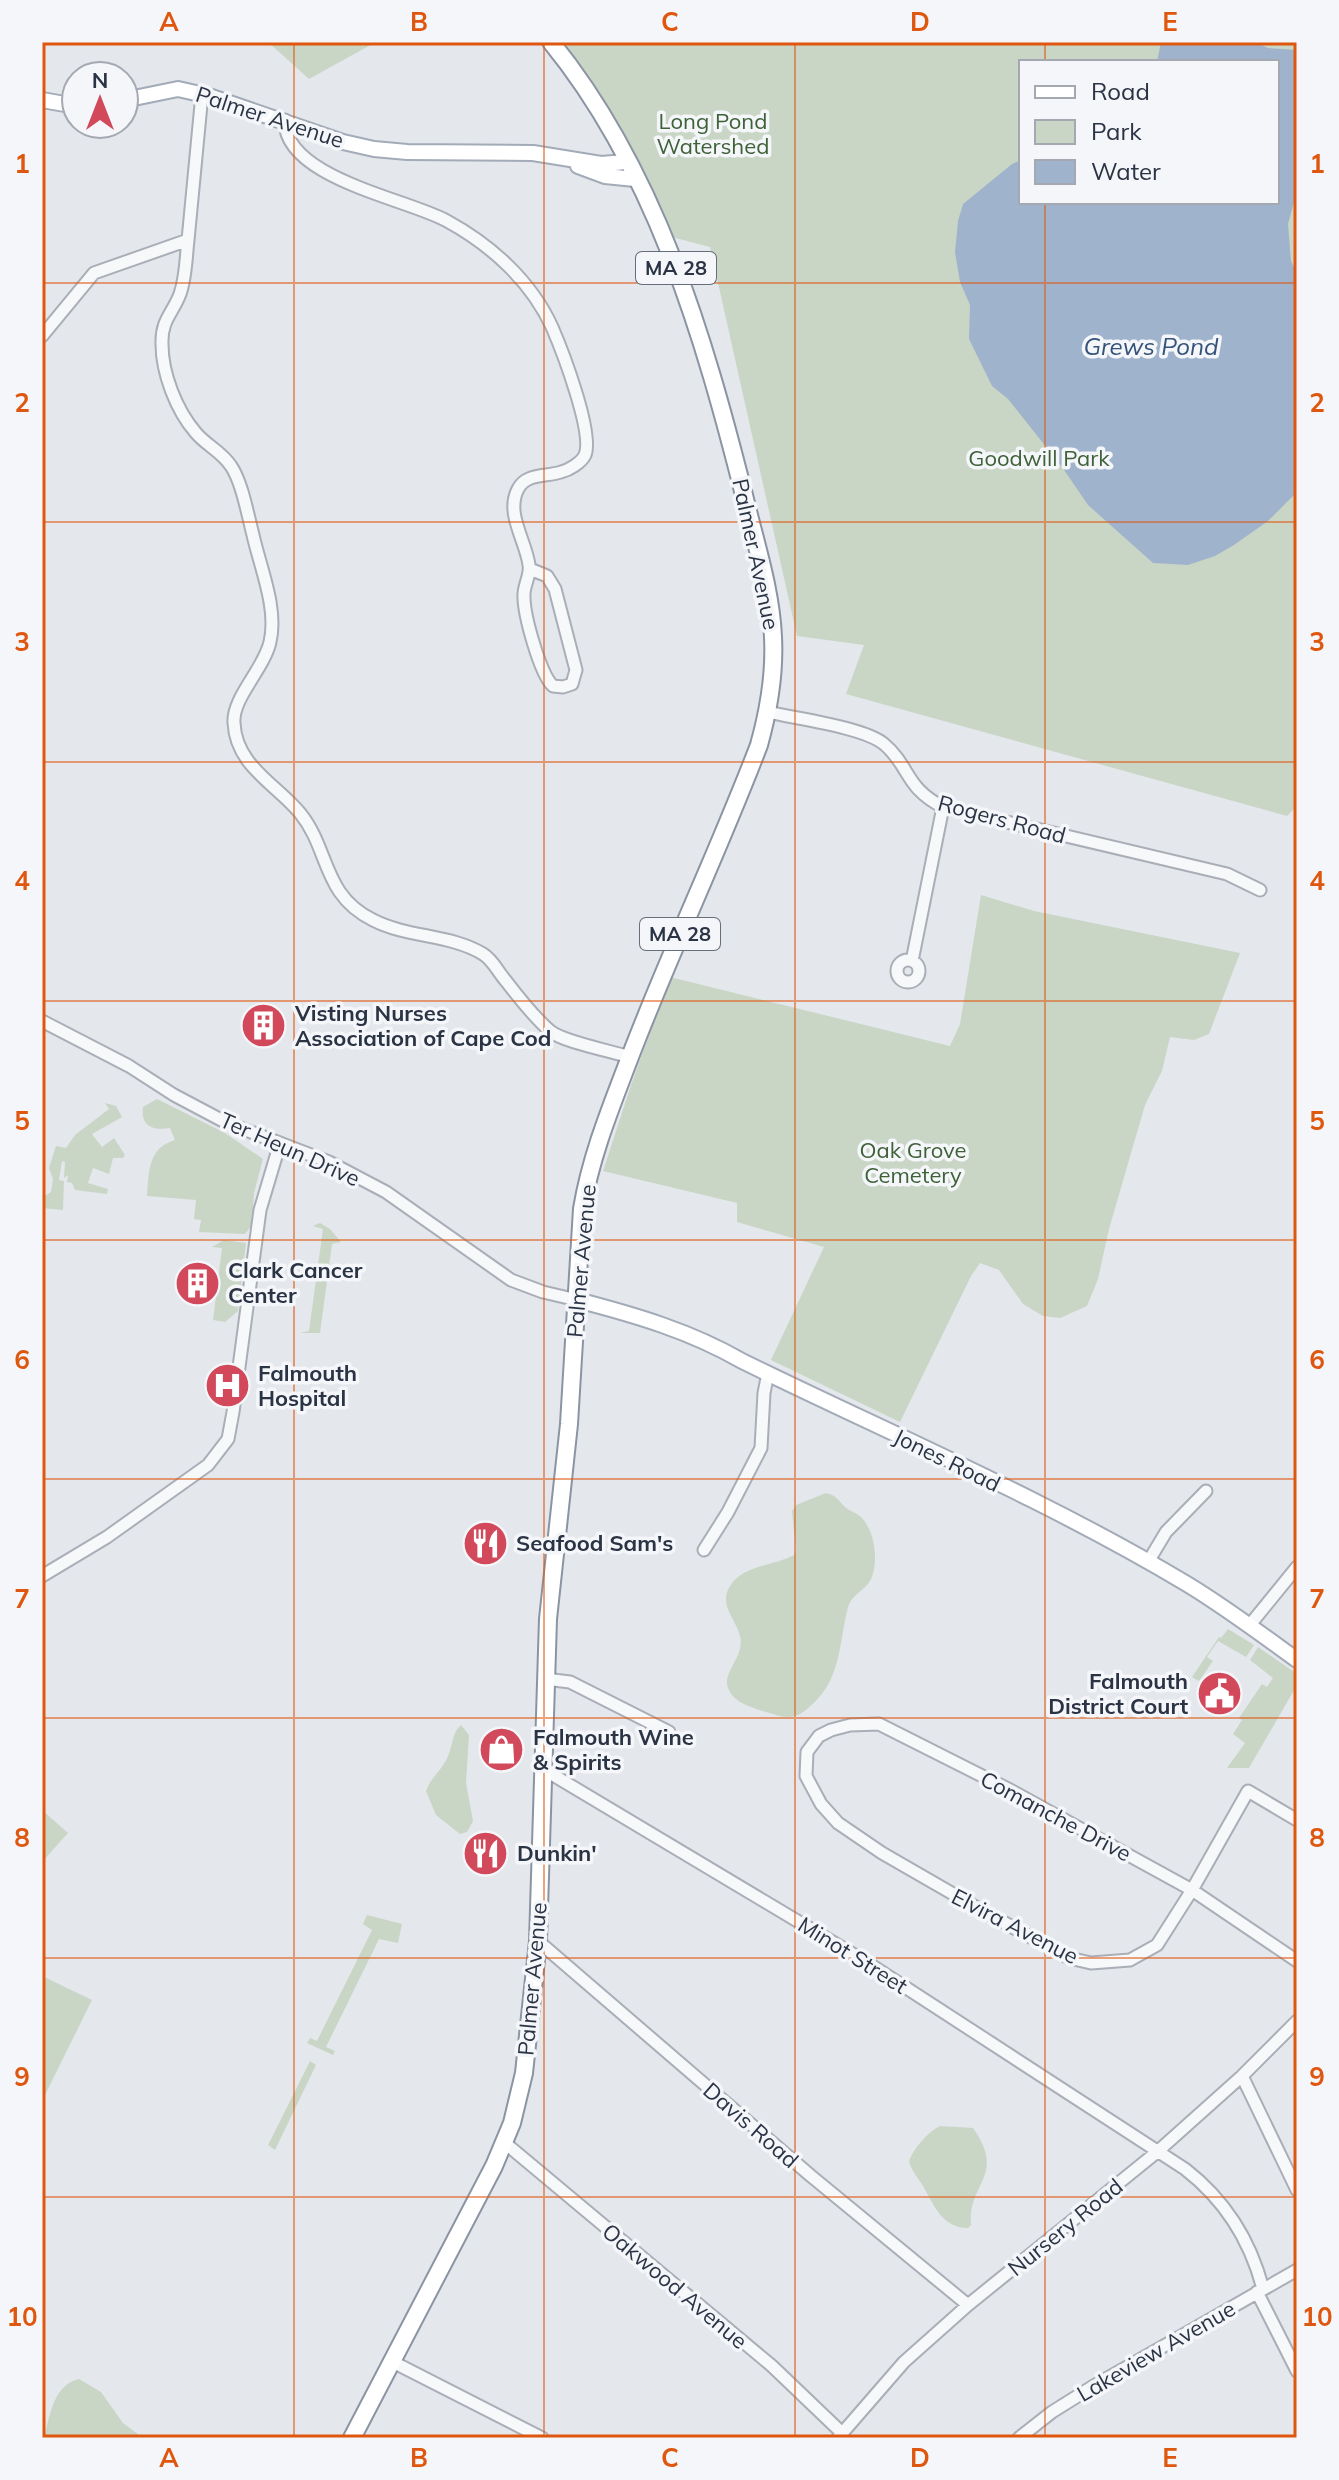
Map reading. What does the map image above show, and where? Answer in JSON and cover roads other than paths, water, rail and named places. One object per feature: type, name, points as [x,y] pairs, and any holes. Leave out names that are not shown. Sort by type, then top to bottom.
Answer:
[{"type":"highway","name":"MA 28","points":[[551,42],[589,96],[635,179]]},
{"type":"highway","name":"Palmer Avenue","points":[[352,2438],[505,2143],[524,2073],[538,1941],[549,1601],[561,1519],[579,1231],[588,1175],[630,1057],[745,783],[768,712],[773,678],[773,637],[768,594],[702,342],[677,269],[635,179]]},
{"type":"main road","name":"Palmer Avenue","points":[[140,97],[178,89],[202,94],[343,142],[374,149],[533,153],[601,164],[626,162]]},
{"type":"main road","name":"Palmer Avenue","points":[[560,156],[582,169],[605,176],[635,179]]},
{"type":"main road","name":"Jones Road","points":[[577,1300],[686,1332],[1002,1486],[1148,1562],[1297,1660]]},
{"type":"street","points":[[202,94],[188,240],[179,297],[163,329],[164,368],[181,408],[196,433],[233,468],[249,518],[270,610],[270,642],[263,662],[235,709],[234,723],[244,757],[302,815],[339,894],[358,910],[389,926],[459,943],[486,955],[529,1009],[555,1034],[630,1057]]},
{"type":"street","points":[[285,120],[289,139],[315,164],[338,179],[432,213],[481,243],[516,274],[551,325],[580,408],[587,440],[586,452],[575,466],[561,472],[535,476],[522,483],[516,492],[515,517],[530,569],[524,601],[544,676],[553,686],[563,687],[572,684],[576,670],[555,589],[547,576],[530,569]]},
{"type":"street","points":[[42,336],[94,273],[188,240]]},
{"type":"street","name":"Rogers Road","points":[[768,712],[865,733],[882,742],[918,793],[943,807],[1227,874],[1260,890]]},
{"type":"street","points":[[912,961],[943,807]]},
{"type":"street","name":"Ter Heun Drive","points":[[42,1021],[129,1066],[225,1122],[329,1162],[386,1192],[511,1280],[577,1300]]},
{"type":"street","points":[[42,1576],[107,1537],[208,1465],[228,1439],[260,1210],[280,1143]]},
{"type":"street","points":[[704,1550],[728,1512],[761,1448],[768,1373]]},
{"type":"street","points":[[1148,1562],[1166,1532],[1206,1491]]},
{"type":"street","points":[[1249,1626],[1297,1567]]},
{"type":"street","points":[[545,1679],[570,1682],[669,1732]]},
{"type":"street","name":"Comanche Drive","points":[[807,1752],[812,1743],[831,1730],[879,1724],[1010,1790],[1192,1890],[1297,1961]]},
{"type":"street","name":"Elvira Avenue","points":[[807,1752],[806,1776],[821,1804],[838,1823],[882,1853],[1069,1958],[1091,1963],[1117,1962],[1141,1956],[1157,1945],[1248,1791],[1297,1820]]},
{"type":"street","name":"Minot Street","points":[[543,1769],[871,1965],[1199,2180],[1227,2209],[1247,2244],[1260,2290],[1297,2371]]},
{"type":"street","name":"Davis Road","points":[[538,1941],[811,2176],[968,2305]]},
{"type":"street","name":"Nursery Road","points":[[839,2435],[904,2362],[968,2305],[1157,2152],[1242,2076],[1297,2021]]},
{"type":"street","points":[[1242,2076],[1297,2190]]},
{"type":"street","name":"Oakwood Avenue","points":[[505,2143],[772,2366],[839,2435]]},
{"type":"street","name":"Lakeview Avenue","points":[[1019,2438],[1052,2412],[1092,2387],[1297,2270]]},
{"type":"street","points":[[393,2362],[542,2438]]},
{"type":"street","points":[[510,2438],[516,2425]]},
{"type":"water","name":"Grews Pond","points":[[1161,42],[1255,42],[1268,48],[1297,50],[1297,191],[1288,224],[1291,261],[1297,274],[1297,492],[1268,521],[1234,545],[1215,556],[1188,565],[1153,563],[1088,505],[1008,399],[992,386],[969,339],[970,305],[960,282],[955,252],[963,204],[1019,161],[1019,204],[1279,204],[1279,60],[1157,60]]},
{"type":"place","name":"Visting Nurses Association of Cape Cod","points":[[264,1026]]},
{"type":"place","name":"Clark Cancer Center","points":[[197,1283]]},
{"type":"place","name":"Falmouth Hospital","points":[[227,1386]]},
{"type":"place","name":"Seafood Sam's","points":[[485,1543]]},
{"type":"place","name":"Falmouth District Court","points":[[1219,1694]]},
{"type":"place","name":"Falmouth Wine & Spirits","points":[[502,1750]]},
{"type":"place","name":"Dunkin'","points":[[486,1853]]},
{"type":"park label","name":"Long Pond Watershed","points":[[713,134]]},
{"type":"park label","name":"Goodwill Park","points":[[1039,458]]},
{"type":"park label","name":"Oak Grove Cemetery","points":[[913,1162]]}]
